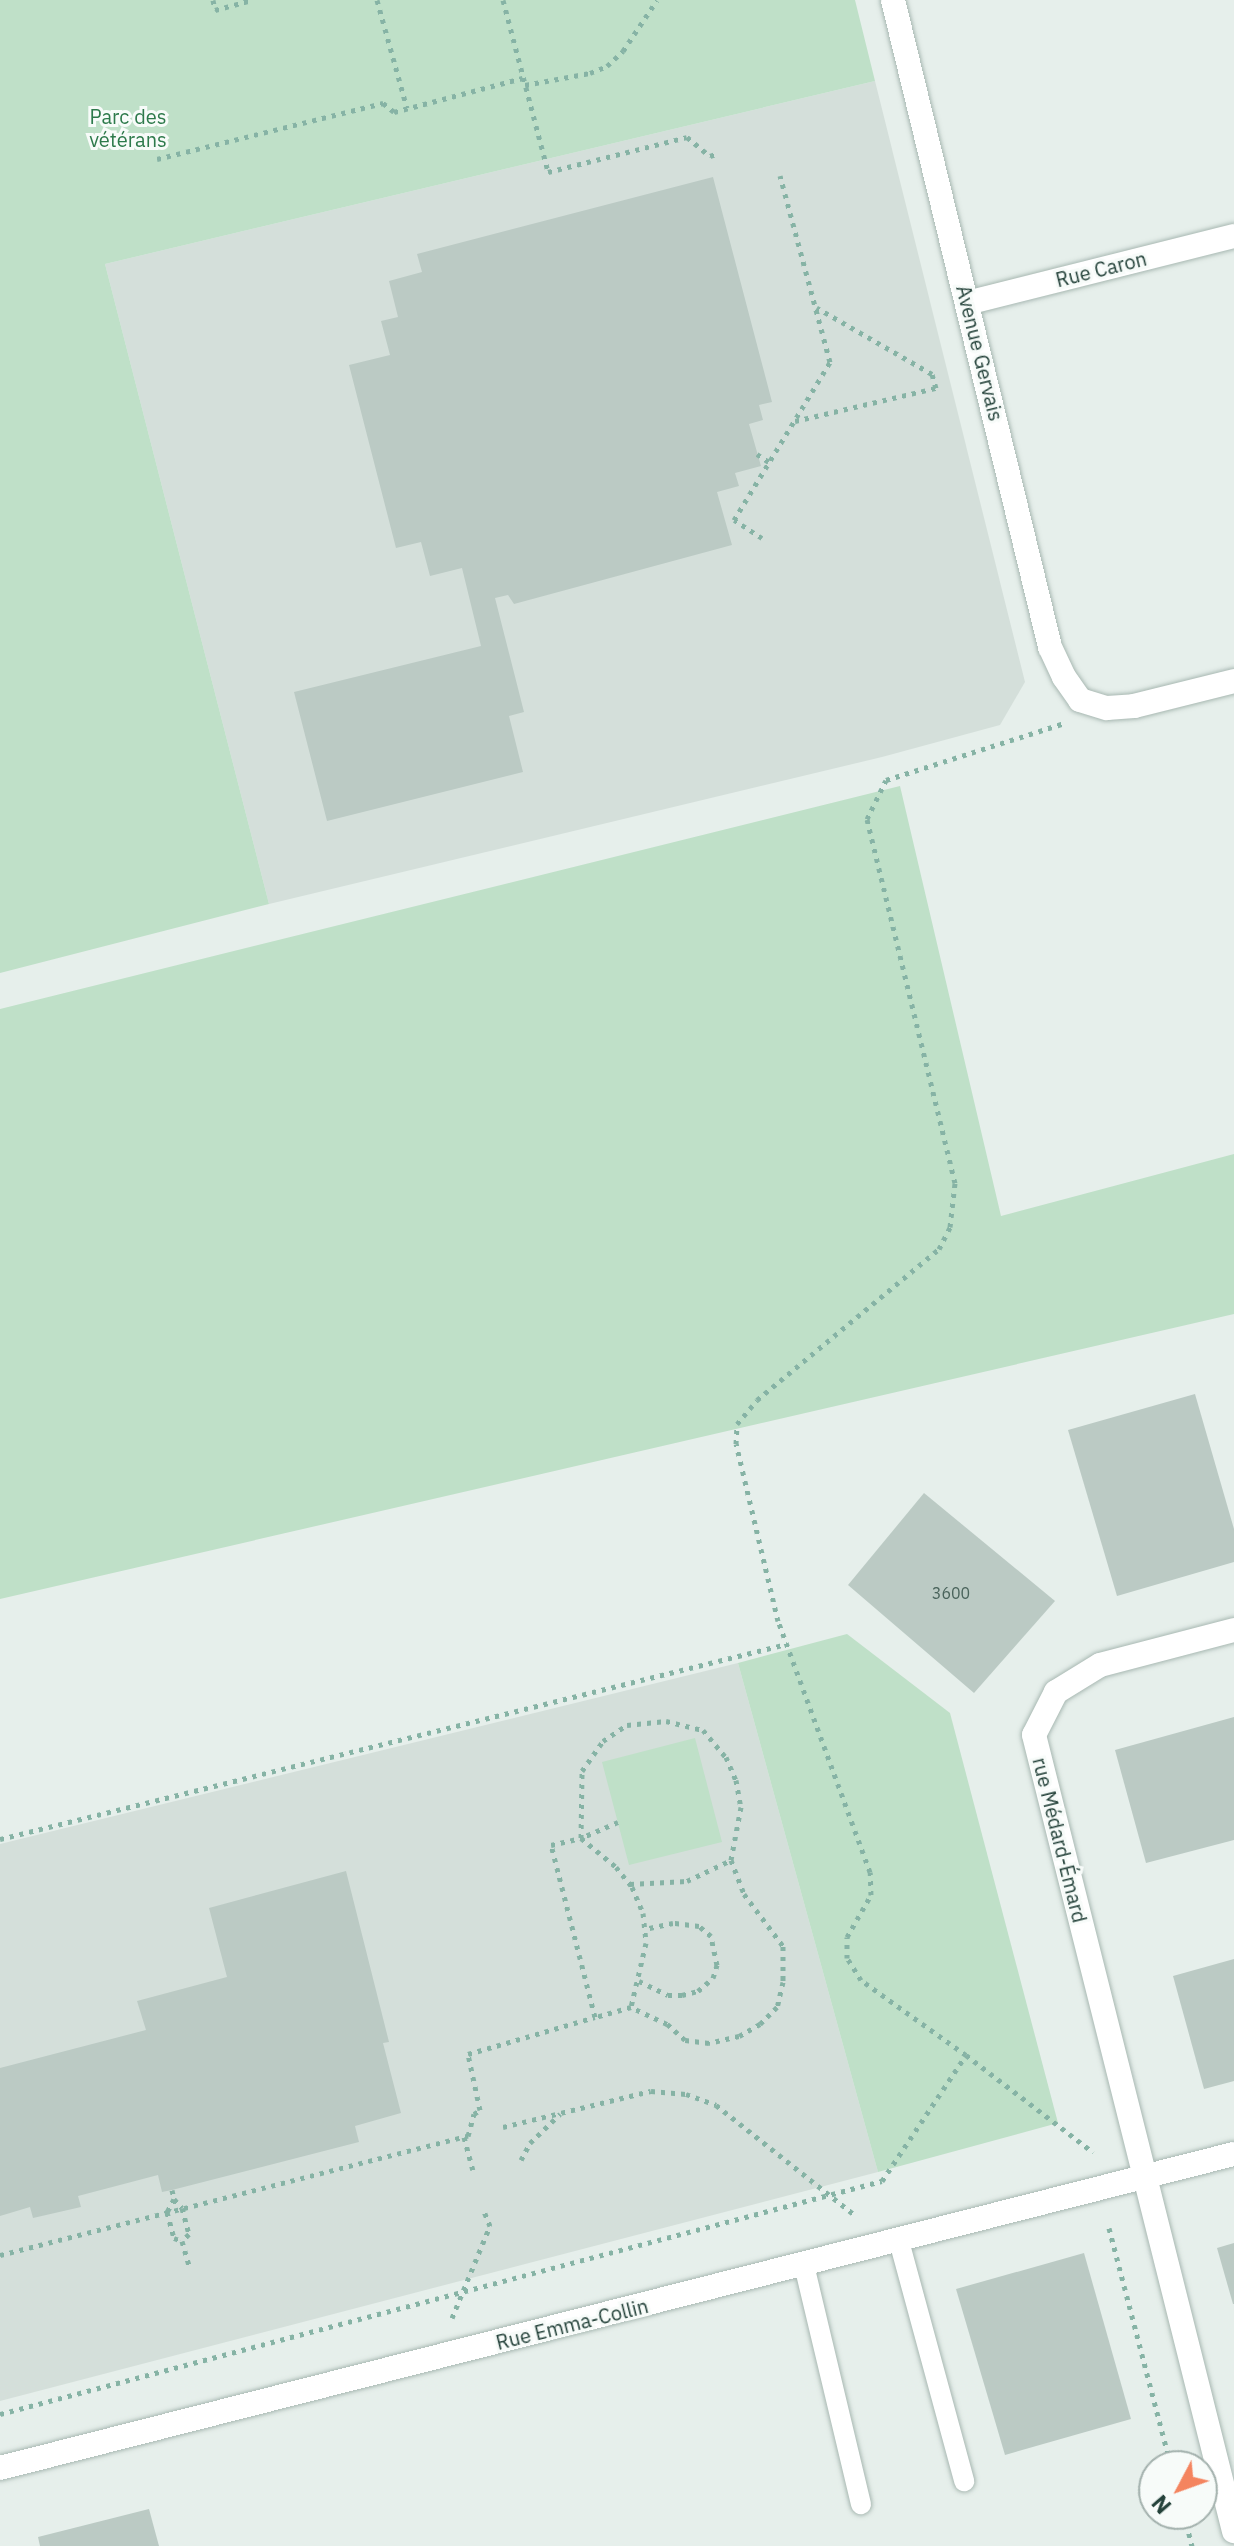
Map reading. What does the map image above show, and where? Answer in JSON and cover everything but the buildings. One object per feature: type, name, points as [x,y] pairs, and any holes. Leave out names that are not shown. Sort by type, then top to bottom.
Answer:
[{"type":"street","name":"Avenue Gervais","points":[[893,0],[1050,647],[1064,677],[1080,700]]},
{"type":"street","name":"Rue Caron","points":[[967,303],[1234,236]]},
{"type":"street","points":[[1080,700],[1107,708],[1134,706],[1234,681]]},
{"type":"street","name":"rue Médard-Émard","points":[[1234,1630],[1100,1665],[1056,1692],[1034,1735],[1234,2531]]},
{"type":"street","points":[[1144,2177],[1234,2154]]},
{"type":"street","name":"Rue Emma-Collin","points":[[0,2468],[1144,2177]]},
{"type":"lane","points":[[899,2241],[964,2481]]},
{"type":"lane","points":[[804,2265],[861,2504]]},
{"type":"path","points":[[213,0],[215,10],[252,0]]},
{"type":"path","points":[[377,0],[407,108]]},
{"type":"path","points":[[503,0],[548,172],[687,137],[710,156],[719,153]]},
{"type":"path","points":[[157,159],[383,103],[394,112],[524,82],[590,73],[607,66],[623,51],[657,0]]},
{"type":"path","points":[[762,538],[734,520],[830,362],[780,176]]},
{"type":"path","points":[[795,421],[936,388],[932,374],[816,307]]},
{"type":"path","points":[[757,454],[769,462]]},
{"type":"path","points":[[1080,700],[1059,727],[886,780],[867,819],[955,1183],[950,1227],[939,1249],[757,1400],[737,1424],[736,1444],[778,1621],[870,1872],[871,1895],[847,1937],[847,1958],[861,1980],[1093,2152]]},
{"type":"path","points":[[0,1839],[787,1644]]},
{"type":"path","points":[[0,2255],[468,2136],[474,2114],[480,2110],[468,2054],[631,2007],[667,2024],[685,2040],[709,2043],[739,2036],[760,2024],[777,2007],[783,1982],[783,1946],[744,1894],[731,1860],[741,1807],[736,1780],[726,1757],[703,1730],[666,1721],[627,1725],[603,1741],[582,1771],[581,1838]]},
{"type":"path","points":[[595,2017],[551,1845],[581,1838],[618,1822]]},
{"type":"path","points":[[581,1838],[616,1867],[629,1883],[643,1913],[645,1929],[639,1981],[631,2007]]},
{"type":"path","points":[[629,1883],[687,1881],[731,1860]]},
{"type":"path","points":[[639,1981],[668,1995],[682,1995],[713,1978],[717,1965],[711,1936],[699,1926],[673,1923],[645,1929]]},
{"type":"path","points":[[0,2414],[882,2181],[966,2055]]},
{"type":"path","points":[[503,2127],[651,2091],[686,2094],[716,2105],[855,2215]]},
{"type":"path","points":[[521,2160],[530,2143],[560,2114]]},
{"type":"path","points":[[464,2137],[473,2170]]},
{"type":"path","points":[[172,2190],[174,2199],[182,2208],[189,2234],[182,2241]]},
{"type":"path","points":[[174,2199],[167,2212],[174,2238],[182,2241]]},
{"type":"path","points":[[452,2318],[490,2226],[483,2209]]},
{"type":"path","points":[[1109,2228],[1167,2450]]},
{"type":"path","points":[[182,2241],[189,2265]]},
{"type":"shaded area","points":[[875,81],[1025,682],[1000,725],[882,757],[269,904],[105,264]]},
{"type":"shaded area","points":[[738,1663],[878,2172],[0,2401],[0,1844]]},
{"type":"green space","name":"Parc des vétérans","points":[[0,0],[855,0],[875,81],[105,264],[269,904],[0,973]]},
{"type":"green space","points":[[900,786],[1001,1216],[1234,1154],[1234,1314],[0,1599],[0,1009]]},
{"type":"green space","points":[[847,1634],[950,1713],[1058,2123],[878,2172],[738,1663]]},
{"type":"green space","points":[[695,1738],[722,1842],[629,1865],[602,1762]]}]
